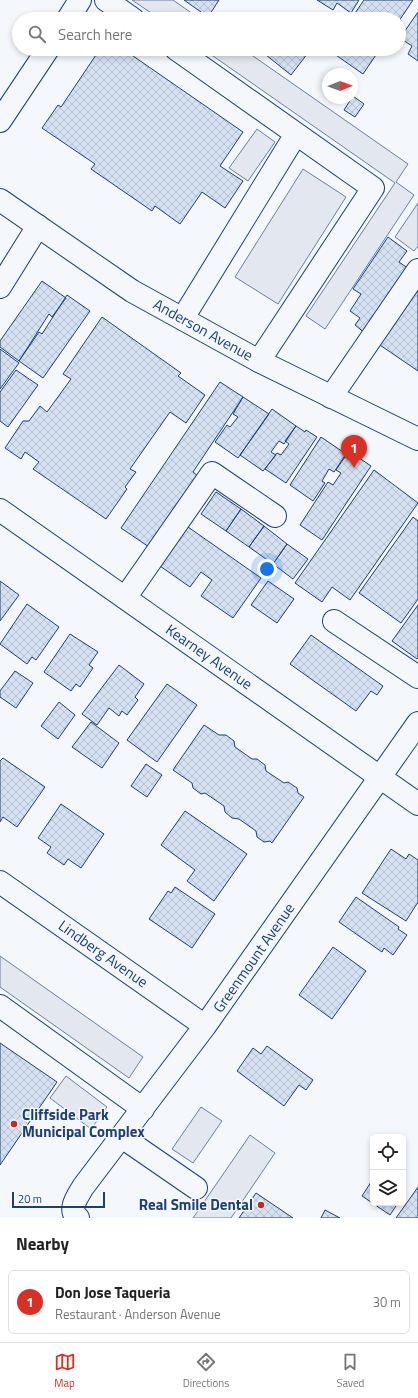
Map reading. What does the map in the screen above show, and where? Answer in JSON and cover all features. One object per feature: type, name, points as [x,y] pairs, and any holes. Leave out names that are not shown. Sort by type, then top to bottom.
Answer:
[{"type":"street","points":[[72,12],[80,0]]},
{"type":"street","points":[[106,0],[123,12]]},
{"type":"street","points":[[0,121],[43,56]]},
{"type":"street","points":[[186,56],[373,188],[259,361]]},
{"type":"street","points":[[183,318],[296,134]]},
{"type":"street","name":"Anderson Avenue","points":[[0,200],[132,291],[259,361],[418,439]]},
{"type":"street","points":[[0,287],[38,226]]},
{"type":"street","points":[[332,396],[418,270]]},
{"type":"street","points":[[125,598],[212,473],[274,516]]},
{"type":"street","name":"Kearney Avenue","points":[[0,510],[418,804]]},
{"type":"street","points":[[334,621],[418,677]]},
{"type":"street","name":"Greenmount Avenue","points":[[78,1218],[75,1216],[73,1209],[83,1188],[205,1026],[418,723]]},
{"type":"street","name":"Lindberg Avenue","points":[[0,882],[205,1026]]},
{"type":"street","points":[[0,1006],[143,1109]]},
{"type":"street","points":[[122,1137],[196,1188]]},
{"type":"shaded area","points":[[132,0],[173,0],[190,12],[150,12]]},
{"type":"shaded area","points":[[213,56],[253,56],[408,164],[396,182],[414,195],[325,329],[306,316],[395,183]]},
{"type":"shaded area","points":[[257,129],[275,142],[248,181],[229,168]]},
{"type":"shaded area","points":[[303,169],[346,197],[278,304],[235,277]]},
{"type":"shaded area","points":[[418,203],[418,246],[414,251],[395,237]]},
{"type":"shaded area","points":[[0,956],[143,1057],[129,1078],[0,987]]},
{"type":"shaded area","points":[[66,1076],[107,1107],[91,1129],[50,1098]]},
{"type":"shaded area","points":[[201,1107],[222,1121],[193,1163],[172,1149]]},
{"type":"shaded area","points":[[250,1135],[275,1153],[231,1218],[193,1218]]},
{"type":"building","points":[[184,0],[219,0],[211,12],[201,12]]},
{"type":"building","points":[[317,0],[359,0],[352,12],[337,3],[333,10]]},
{"type":"building","points":[[364,0],[413,0],[405,12],[356,12]]},
{"type":"building","points":[[418,12],[418,61],[408,54],[412,46],[406,42],[406,29]]},
{"type":"building","points":[[95,56],[133,56],[243,132],[220,166],[243,181],[225,208],[202,192],[180,224],[155,206],[152,211],[91,169],[95,164],[42,128],[58,105],[61,107]]},
{"type":"building","points":[[267,56],[306,56],[291,75]]},
{"type":"building","points":[[337,56],[375,56],[363,74],[358,71],[358,68],[354,68]]},
{"type":"building","points":[[358,100],[364,104],[355,117],[344,110],[348,104],[358,104]]},
{"type":"building","points":[[388,237],[407,251],[399,262],[418,275],[418,371],[377,343],[355,325],[360,318],[350,311],[361,294],[353,289]]},
{"type":"building","points":[[42,281],[66,298],[52,317],[49,314],[19,361],[0,347],[0,341]]},
{"type":"building","points":[[67,295],[90,311],[43,378],[19,361],[39,332],[42,334]]},
{"type":"building","points":[[102,317],[181,373],[178,376],[205,395],[186,423],[170,412],[130,469],[136,472],[125,487],[127,489],[106,519],[33,469],[39,462],[25,452],[21,459],[5,448],[23,421],[29,421],[40,406],[47,412],[71,379],[63,374]]},
{"type":"building","points":[[0,349],[19,363],[0,389]]},
{"type":"building","points":[[16,370],[38,385],[8,427],[0,421],[0,392]]},
{"type":"building","points":[[220,382],[243,397],[193,472],[198,476],[149,547],[121,528]]},
{"type":"building","points":[[243,397],[269,414],[238,458],[215,442],[227,425],[230,427],[238,417],[233,414]]},
{"type":"building","points":[[272,409],[296,426],[284,444],[279,441],[271,452],[276,455],[263,471],[240,455]]},
{"type":"building","points":[[296,426],[317,437],[286,483],[265,469],[277,453],[281,455],[289,444],[285,441]]},
{"type":"building","points":[[321,437],[346,454],[334,472],[329,469],[322,481],[325,483],[313,501],[290,485]]},
{"type":"building","points":[[349,451],[371,466],[322,540],[300,525],[328,482],[333,485],[341,473],[336,470]]},
{"type":"building","points":[[374,470],[418,503],[350,600],[332,587],[322,602],[295,583]]},
{"type":"building","points":[[216,492],[241,509],[226,531],[201,514]]},
{"type":"building","points":[[241,509],[264,526],[249,547],[226,531]]},
{"type":"building","points":[[413,517],[418,521],[418,599],[401,623],[359,593]]},
{"type":"building","points":[[264,526],[287,544],[273,564],[249,547]]},
{"type":"building","points":[[188,527],[261,578],[233,618],[201,596],[212,580],[201,572],[190,587],[160,566]]},
{"type":"building","points":[[287,544],[308,559],[293,579],[273,564]]},
{"type":"building","points":[[0,581],[19,595],[0,621]]},
{"type":"building","points":[[268,581],[294,599],[277,623],[251,605]]},
{"type":"building","points":[[27,604],[59,627],[36,660],[32,657],[27,664],[0,644]]},
{"type":"building","points":[[418,605],[418,658],[417,659],[392,641]]},
{"type":"building","points":[[70,634],[98,652],[89,665],[93,668],[80,687],[76,684],[71,691],[44,672]]},
{"type":"building","points":[[311,635],[383,686],[377,695],[371,691],[356,711],[290,664]]},
{"type":"building","points":[[119,665],[144,684],[135,697],[138,700],[127,715],[122,711],[119,716],[109,708],[97,725],[82,714]]},
{"type":"building","points":[[15,671],[33,683],[16,708],[0,697],[0,691]]},
{"type":"building","points":[[167,684],[197,705],[157,762],[127,740]]},
{"type":"building","points":[[59,702],[75,715],[58,739],[41,726]]},
{"type":"building","points":[[91,722],[119,743],[102,768],[72,747]]},
{"type":"building","points":[[204,725],[219,735],[226,735],[234,741],[235,747],[252,759],[257,759],[265,765],[266,771],[284,783],[288,782],[297,788],[298,793],[304,797],[272,843],[270,841],[264,842],[257,837],[256,831],[239,819],[232,818],[225,812],[224,806],[205,793],[201,794],[193,788],[192,783],[173,770]]},
{"type":"building","points":[[3,758],[45,787],[17,827],[3,817],[0,822],[0,761]]},
{"type":"building","points":[[146,764],[162,775],[147,797],[131,786]]},
{"type":"building","points":[[61,804],[104,834],[81,868],[68,859],[64,865],[47,853],[51,847],[38,838]]},
{"type":"building","points":[[185,811],[247,854],[214,901],[187,881],[195,870],[161,845]]},
{"type":"building","points":[[391,849],[406,859],[409,854],[418,860],[418,902],[406,921],[362,893]]},
{"type":"building","points":[[175,887],[215,914],[192,948],[149,919],[168,891],[171,893]]},
{"type":"building","points":[[356,897],[399,927],[398,929],[407,935],[393,955],[384,948],[382,952],[339,922]]},
{"type":"building","points":[[333,947],[366,971],[332,1019],[299,995]]},
{"type":"building","name":"Cliffside Park Municipal Complex","points":[[0,1043],[57,1082],[0,1165]]},
{"type":"building","points":[[267,1046],[313,1080],[306,1090],[299,1085],[284,1106],[237,1071],[253,1048],[261,1054]]},
{"type":"building","points":[[370,1184],[370,1201],[362,1196]]},
{"type":"building","points":[[418,1187],[418,1218],[396,1218],[406,1206]]},
{"type":"building","name":"Real Smile Dental","points":[[256,1193],[293,1218],[239,1218]]},
{"type":"building","points":[[377,1206],[396,1206],[390,1215]]},
{"type":"building","points":[[325,1210],[340,1218],[321,1218]]},
{"type":"place","name":"Don Jose Taqueria","points":[[354,468]]},
{"type":"place","name":"Cliffside Park Municipal Complex","points":[[14,1124]]},
{"type":"place","name":"Real Smile Dental","points":[[261,1205]]}]
